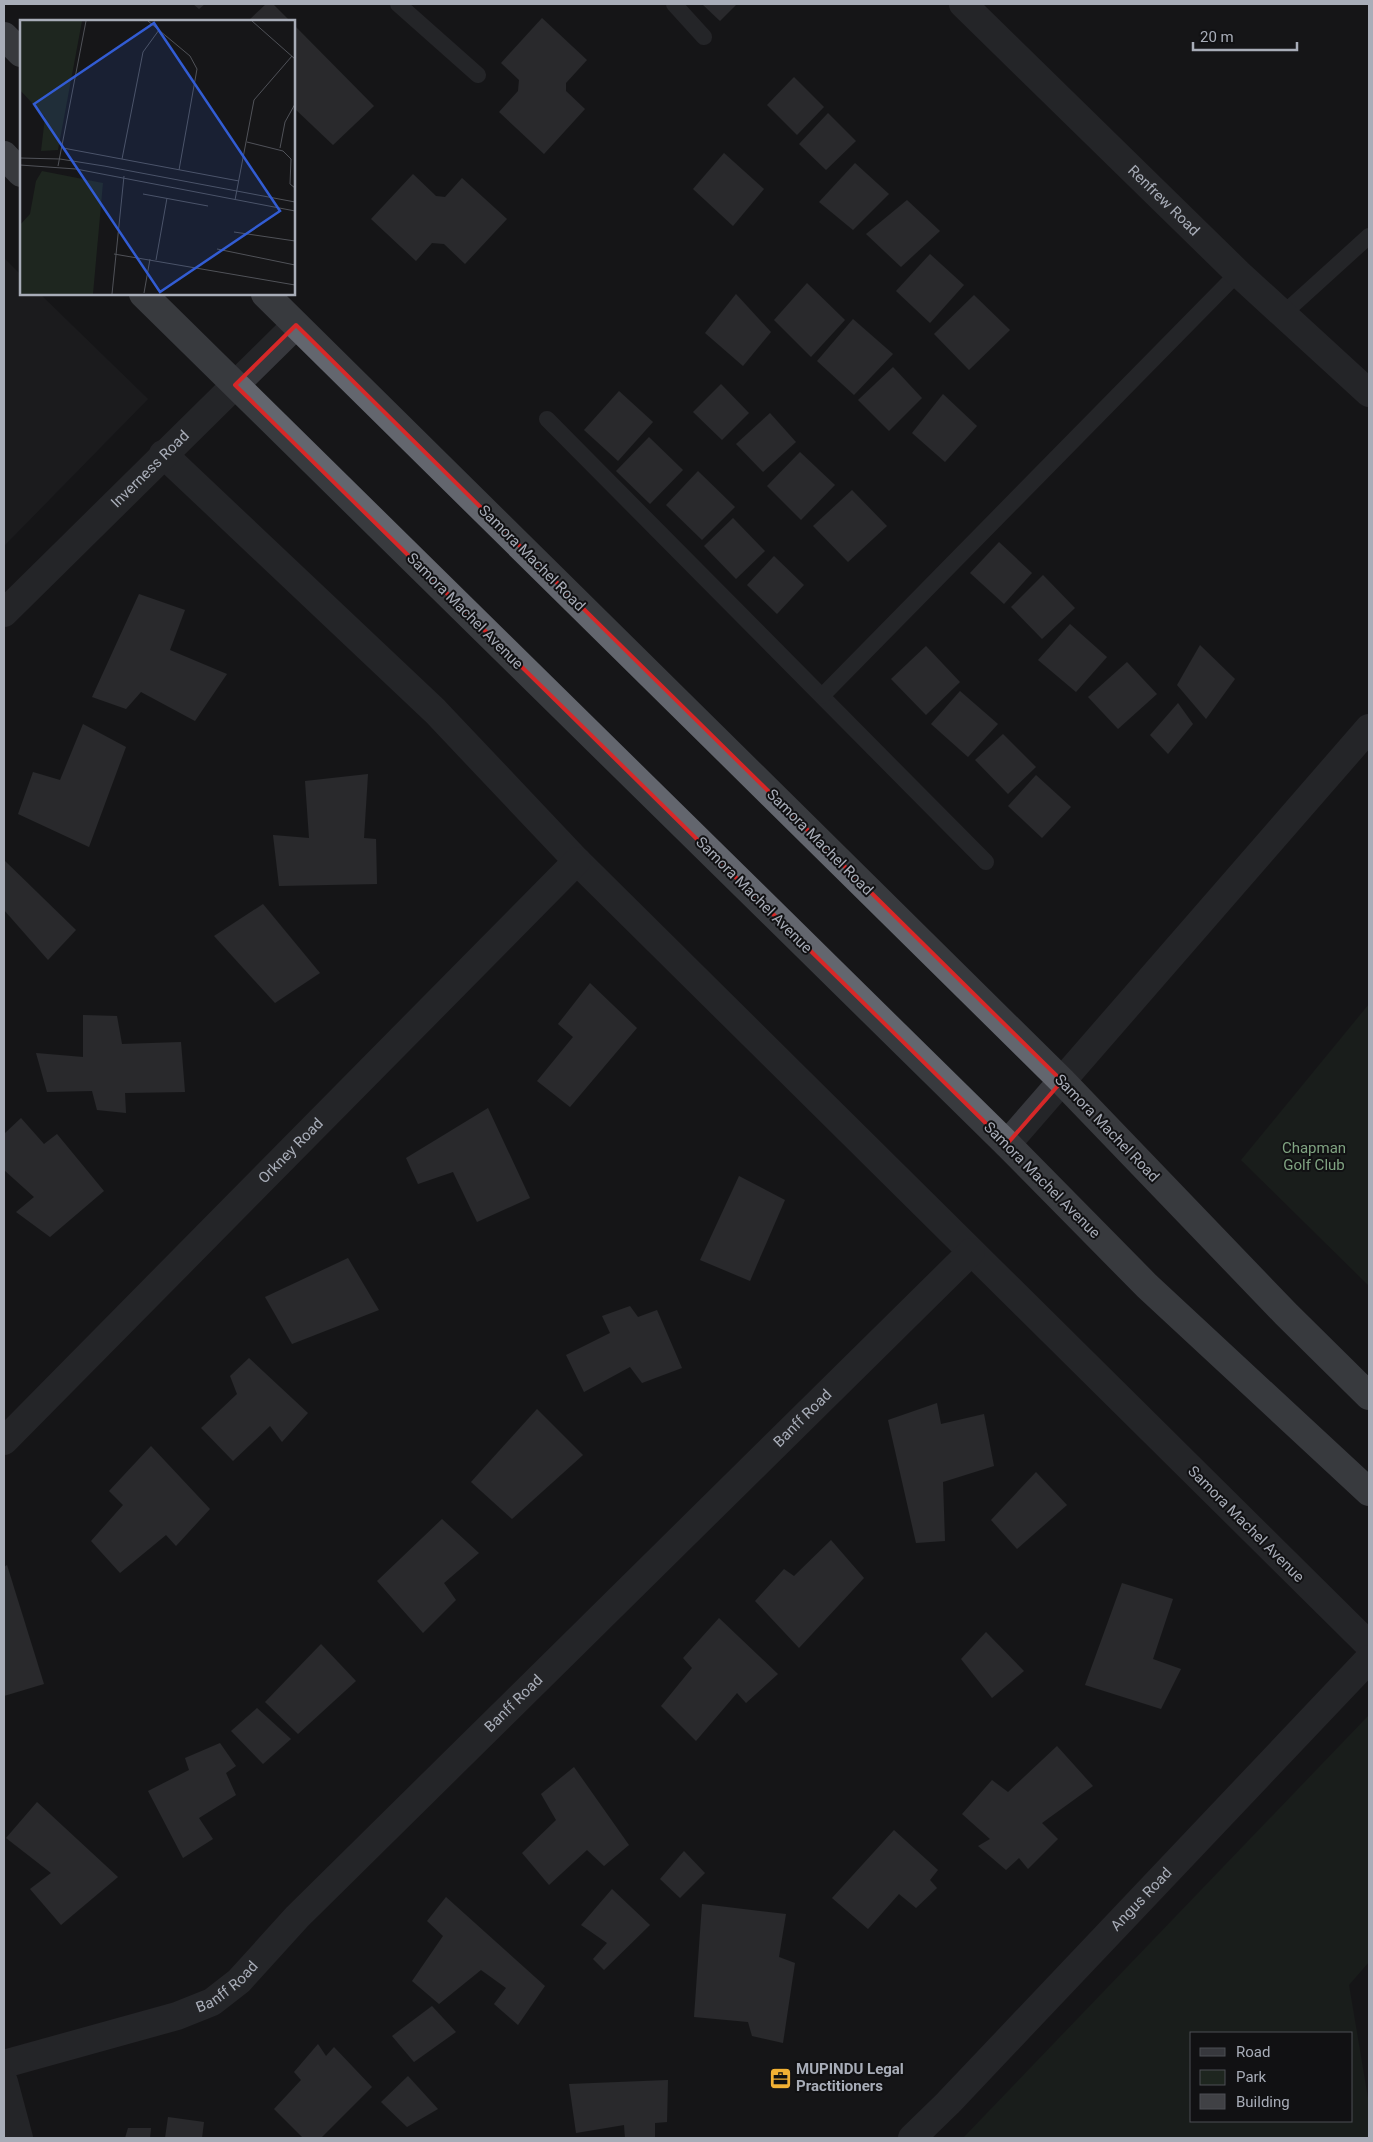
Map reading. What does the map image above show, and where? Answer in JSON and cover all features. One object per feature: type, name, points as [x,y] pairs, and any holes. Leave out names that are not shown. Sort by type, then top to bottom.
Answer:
[{"type":"highway","points":[[4,36],[20,52]]},
{"type":"highway","points":[[4,155],[20,172]]},
{"type":"highway","name":"Samora Machel Avenue","points":[[144,295],[1007,1144],[1147,1286],[1369,1492]]},
{"type":"highway","name":"Samora Machel Road","points":[[266,295],[1062,1081],[1279,1306],[1369,1396]]},
{"type":"street","name":"Renfrew Road","points":[[963,4],[1238,273],[1369,393]]},
{"type":"street","name":"Inverness Road","points":[[4,613],[163,454],[296,325]]},
{"type":"street","name":"Samora Machel Avenue","points":[[163,454],[435,711],[577,860],[1369,1644]]},
{"type":"street","points":[[1007,1144],[1369,728]]},
{"type":"street","name":"Orkney Road","points":[[4,1441],[577,860]]},
{"type":"street","name":"Banff Road","points":[[4,2064],[177,2016],[212,2002],[239,1980],[297,1917],[971,1252]]},
{"type":"street","name":"Angus Road","points":[[912,2138],[948,2103],[1369,1659]]},
{"type":"street","points":[[4,2082],[20,2138]]},
{"type":"lane","points":[[398,4],[478,75]]},
{"type":"lane","points":[[674,4],[704,37]]},
{"type":"lane","points":[[1283,314],[1369,236]]},
{"type":"lane","points":[[822,696],[1238,273]]},
{"type":"lane","points":[[547,419],[986,862]]},
{"type":"highlighted area","points":[[296,325],[1062,1081],[1007,1144],[235,385]]},
{"type":"shaded area","points":[[4,258],[20,274],[20,295],[41,295],[148,399],[4,546]]},
{"type":"green space","name":"Chapman Golf Club","points":[[1369,1004],[1369,1286],[1241,1160]]},
{"type":"green space","points":[[1369,1715],[1369,1962],[1349,1985],[1369,2104],[1369,2138],[963,2138]]},
{"type":"building","points":[[193,4],[205,4],[199,9]]},
{"type":"building","points":[[266,4],[273,4],[289,20],[249,20]]},
{"type":"building","points":[[702,4],[737,4],[720,21]]},
{"type":"building","points":[[542,18],[587,60],[566,83],[566,91],[585,109],[544,154],[499,112],[518,91],[519,80],[501,63]]},
{"type":"building","points":[[295,26],[374,106],[333,145],[295,109]]},
{"type":"building","points":[[794,77],[824,107],[797,135],[767,105]]},
{"type":"building","points":[[828,113],[856,141],[826,170],[799,144]]},
{"type":"building","points":[[724,153],[764,189],[733,226],[693,189]]},
{"type":"building","points":[[855,163],[889,194],[853,230],[819,202]]},
{"type":"building","points":[[413,174],[436,196],[445,197],[462,178],[507,219],[465,264],[444,244],[432,243],[416,261],[371,219]]},
{"type":"building","points":[[907,200],[940,231],[901,267],[866,234]]},
{"type":"building","points":[[930,254],[964,285],[930,323],[896,291]]},
{"type":"building","points":[[807,283],[845,320],[811,357],[774,320]]},
{"type":"building","points":[[736,294],[771,332],[743,366],[705,333]]},
{"type":"building","points":[[974,295],[1010,330],[969,370],[934,334]]},
{"type":"building","points":[[853,319],[893,354],[854,395],[817,361]]},
{"type":"building","points":[[893,367],[922,398],[889,431],[858,400]]},
{"type":"building","points":[[721,384],[749,413],[722,440],[693,412]]},
{"type":"building","points":[[619,391],[653,422],[618,461],[584,430]]},
{"type":"building","points":[[943,394],[977,426],[945,462],[912,433]]},
{"type":"building","points":[[770,413],[796,442],[763,472],[736,444]]},
{"type":"building","points":[[649,437],[683,470],[650,504],[616,471]]},
{"type":"building","points":[[800,452],[835,485],[801,520],[767,486]]},
{"type":"building","points":[[698,471],[735,507],[702,540],[666,505]]},
{"type":"building","points":[[852,490],[887,526],[848,562],[813,526]]},
{"type":"building","points":[[733,518],[765,551],[736,579],[704,546]]},
{"type":"building","points":[[999,542],[1032,573],[1004,604],[970,573]]},
{"type":"building","points":[[774,556],[804,585],[777,614],[747,585]]},
{"type":"building","points":[[1043,575],[1075,608],[1042,639],[1011,607]]},
{"type":"building","points":[[139,594],[185,610],[170,650],[227,674],[195,721],[141,692],[126,709],[92,697]]},
{"type":"building","points":[[1070,624],[1107,657],[1076,692],[1038,660]]},
{"type":"building","points":[[1200,645],[1235,679],[1206,719],[1177,685]]},
{"type":"building","points":[[926,646],[960,682],[926,715],[891,679]]},
{"type":"building","points":[[1127,662],[1157,694],[1118,729],[1088,697]]},
{"type":"building","points":[[960,691],[998,724],[968,757],[931,724]]},
{"type":"building","points":[[1178,703],[1193,724],[1168,754],[1150,735]]},
{"type":"building","points":[[83,724],[126,747],[89,847],[18,814],[33,772],[60,780]]},
{"type":"building","points":[[1003,734],[1036,767],[1008,794],[975,760]]},
{"type":"building","points":[[368,774],[364,838],[376,839],[377,884],[279,886],[273,835],[309,838],[305,781]]},
{"type":"building","points":[[1036,775],[1071,807],[1042,838],[1008,806]]},
{"type":"building","points":[[4,860],[76,930],[48,960],[4,910]]},
{"type":"building","points":[[263,904],[320,973],[275,1003],[214,936]]},
{"type":"building","points":[[590,983],[637,1028],[570,1107],[537,1081],[573,1037],[558,1024]]},
{"type":"building","points":[[83,1015],[117,1016],[122,1044],[181,1042],[185,1092],[125,1093],[126,1113],[97,1110],[92,1091],[47,1092],[36,1053],[83,1057]]},
{"type":"building","points":[[488,1108],[530,1198],[477,1222],[453,1172],[418,1184],[406,1158]]},
{"type":"building","points":[[21,1118],[44,1144],[57,1134],[104,1191],[50,1237],[16,1212],[34,1197],[4,1170],[4,1134]]},
{"type":"building","points":[[739,1176],[785,1200],[750,1281],[700,1260]]},
{"type":"building","points":[[348,1258],[379,1310],[292,1344],[265,1297]]},
{"type":"building","points":[[630,1306],[638,1317],[657,1310],[682,1368],[642,1383],[630,1367],[584,1392],[566,1355],[610,1333],[602,1316]]},
{"type":"building","points":[[249,1358],[308,1413],[282,1442],[270,1426],[233,1461],[201,1428],[237,1394],[230,1376]]},
{"type":"building","points":[[937,1403],[941,1424],[984,1414],[994,1466],[943,1482],[945,1541],[916,1543],[888,1420]]},
{"type":"building","points":[[537,1409],[583,1455],[512,1519],[471,1482]]},
{"type":"building","points":[[151,1446],[210,1509],[176,1546],[166,1535],[120,1573],[91,1541],[123,1505],[109,1491]]},
{"type":"building","points":[[1036,1472],[1067,1505],[1017,1549],[991,1520]]},
{"type":"building","points":[[442,1519],[479,1553],[444,1583],[456,1600],[423,1633],[377,1581]]},
{"type":"building","points":[[831,1540],[864,1578],[799,1648],[755,1601],[784,1569],[794,1576]]},
{"type":"building","points":[[7,1565],[44,1684],[4,1696],[4,1567]]},
{"type":"building","points":[[1122,1583],[1173,1599],[1153,1659],[1181,1669],[1161,1709],[1085,1685]]},
{"type":"building","points":[[719,1618],[778,1674],[746,1703],[737,1693],[696,1741],[661,1706],[692,1668],[683,1658]]},
{"type":"building","points":[[986,1632],[1024,1671],[992,1698],[961,1659]]},
{"type":"building","points":[[321,1644],[356,1681],[298,1734],[265,1702]]},
{"type":"building","points":[[257,1708],[291,1739],[263,1764],[231,1731]]},
{"type":"building","points":[[220,1743],[236,1766],[226,1773],[236,1795],[199,1818],[213,1839],[183,1858],[148,1791],[189,1770],[185,1758]]},
{"type":"building","points":[[1057,1746],[1093,1786],[1042,1823],[1058,1839],[1028,1869],[1019,1858],[1006,1870],[978,1846],[990,1839],[962,1814],[992,1780],[1008,1792]]},
{"type":"building","points":[[574,1767],[629,1845],[604,1866],[587,1850],[549,1885],[522,1853],[556,1820],[541,1794]]},
{"type":"building","points":[[37,1802],[118,1877],[61,1925],[30,1889],[51,1873],[6,1838]]},
{"type":"building","points":[[894,1830],[938,1870],[930,1880],[937,1888],[916,1908],[899,1894],[868,1929],[832,1898]]},
{"type":"building","points":[[684,1851],[705,1873],[680,1898],[660,1879]]},
{"type":"building","points":[[612,1889],[650,1925],[604,1970],[593,1959],[607,1943],[581,1925]]},
{"type":"building","points":[[446,1897],[545,1986],[518,2025],[494,2004],[506,1988],[481,1970],[439,2004],[412,1981],[443,1936],[427,1921]]},
{"type":"building","points":[[702,1904],[786,1914],[779,1957],[795,1963],[783,2043],[752,2036],[748,2022],[694,2017]]},
{"type":"building","points":[[432,2006],[456,2032],[414,2062],[392,2036]]},
{"type":"building","points":[[318,2044],[326,2056],[334,2047],[372,2087],[321,2138],[303,2138],[274,2109],[301,2080],[294,2072]]},
{"type":"building","points":[[408,2076],[438,2109],[407,2127],[381,2102]]},
{"type":"building","points":[[668,2080],[667,2122],[655,2123],[655,2138],[625,2138],[624,2125],[576,2133],[569,2084]]},
{"type":"building","points":[[168,2117],[204,2122],[202,2138],[165,2138]]},
{"type":"building","points":[[128,2128],[151,2128],[150,2138],[125,2138]]},
{"type":"place","name":"MUPINDU Legal Practitioners","points":[[780,2078]]}]
